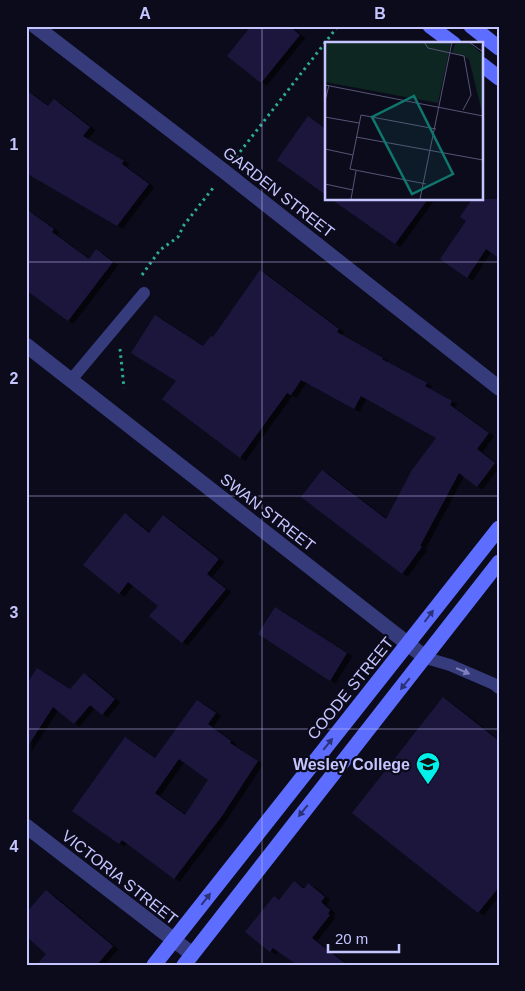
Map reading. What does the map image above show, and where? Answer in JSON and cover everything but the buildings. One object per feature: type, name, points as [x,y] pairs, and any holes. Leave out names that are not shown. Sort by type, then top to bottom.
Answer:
[{"type":"street","name":"GARDEN STREET","points":[[35,26],[499,388]]},
{"type":"street","points":[[430,26],[451,42]]},
{"type":"street","points":[[471,26],[499,48]]},
{"type":"street","points":[[482,65],[499,78]]},
{"type":"street","name":"SWAN STREET","points":[[26,345],[426,658]]},
{"type":"street","name":"COODE STREET","points":[[154,965],[499,528]]},
{"type":"street","points":[[188,960],[297,819],[426,658],[499,562]]},
{"type":"street","name":"VICTORIA STREET","points":[[26,826],[174,940],[188,960]]},
{"type":"lane","points":[[71,380],[144,293]]},
{"type":"lane","name":"SWAN STREET","points":[[426,658],[494,684],[499,688]]},
{"type":"path","points":[[118,325],[124,388]]},
{"type":"place","name":"Wesley College","points":[[428,785]]}]
